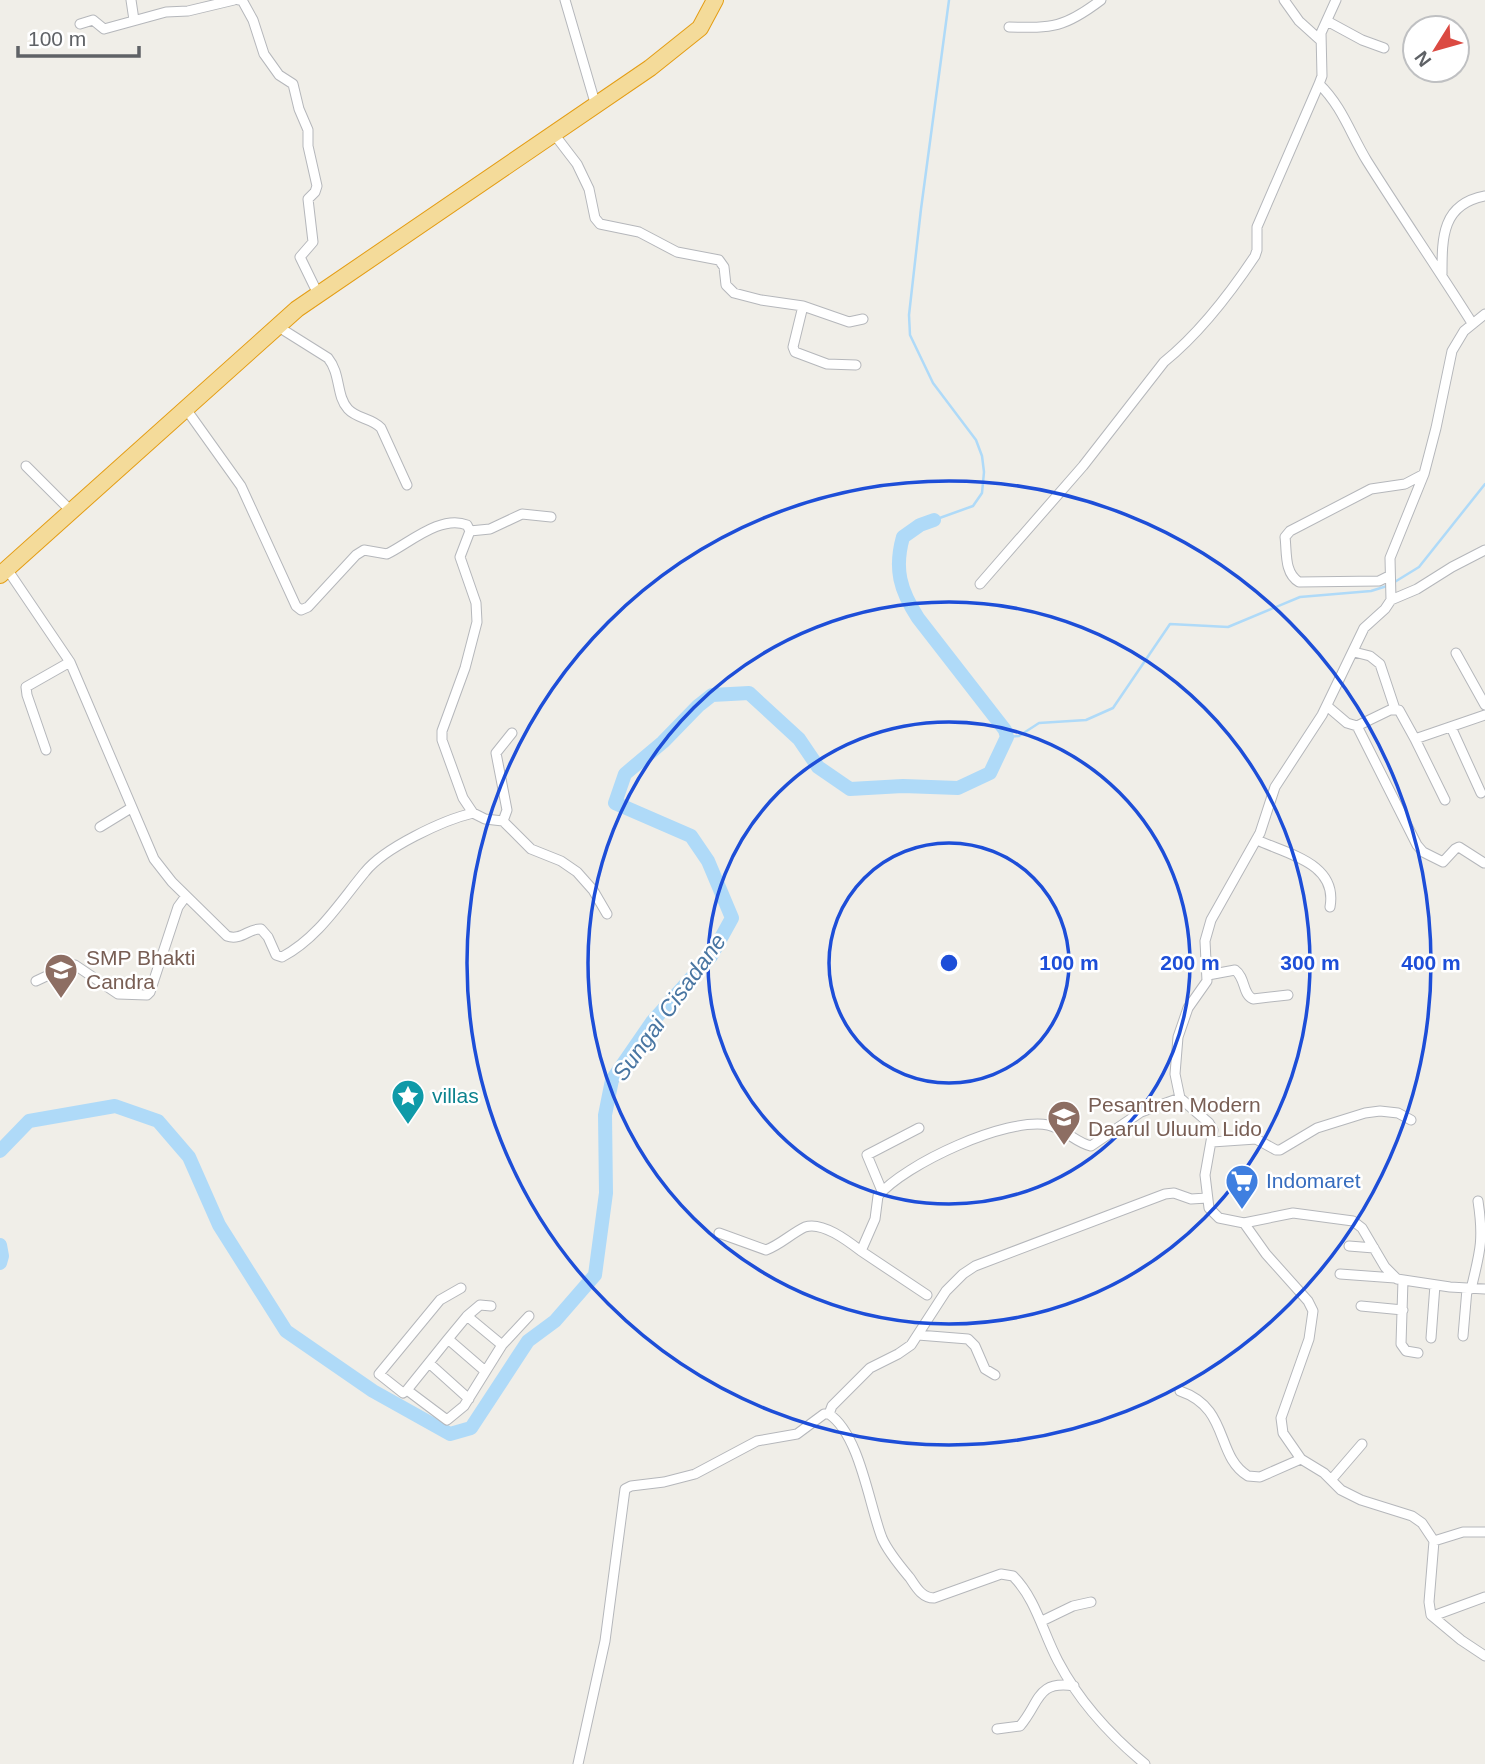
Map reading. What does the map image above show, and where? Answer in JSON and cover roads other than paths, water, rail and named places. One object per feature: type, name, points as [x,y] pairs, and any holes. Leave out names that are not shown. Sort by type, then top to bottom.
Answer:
[{"type":"highway","points":[[3,572],[277,326],[318,294],[596,106],[690,37],[706,20],[715,0]]},
{"type":"street","points":[[131,0],[134,20]]},
{"type":"street","points":[[80,24],[93,20],[104,29],[166,12],[188,11],[237,0],[242,1],[253,20]]},
{"type":"street","points":[[249,0],[264,54],[279,75],[292,84],[308,130],[308,146],[317,186],[308,199],[313,242],[300,257],[318,294]]},
{"type":"street","points":[[565,0],[596,106]]},
{"type":"street","points":[[1009,27],[1060,26],[1075,19],[1101,0]]},
{"type":"street","points":[[1284,0],[1299,21],[1320,40]]},
{"type":"street","points":[[981,584],[1083,466],[1164,362],[1180,351],[1233,290],[1257,250],[1257,227],[1319,84],[1322,66],[1320,40],[1336,0]]},
{"type":"street","points":[[1327,21],[1384,48]]},
{"type":"street","points":[[1319,84],[1339,108],[1363,153],[1472,323]]},
{"type":"street","points":[[554,134],[578,164],[589,189],[595,218],[600,224],[639,232],[677,252],[719,260],[724,267],[726,285],[734,293],[803,306],[843,321],[863,319]]},
{"type":"street","points":[[1442,275],[1442,238],[1450,215],[1472,198],[1485,196]]},
{"type":"street","points":[[803,306],[793,347],[795,352],[827,364],[856,365]]},
{"type":"street","points":[[1400,1280],[1388,1272],[1359,1224],[1347,1219],[1285,1214],[1244,1223],[1219,1218],[1209,1208],[1207,1198],[1206,1166],[1212,1142],[1211,1126],[1180,1098],[1175,1069],[1178,1037],[1188,1008],[1205,987],[1208,975],[1204,952],[1211,920],[1257,840],[1278,781],[1327,706],[1364,628],[1385,608],[1392,597],[1390,558],[1424,474],[1437,428],[1452,351],[1472,323],[1485,314]]},
{"type":"street","points":[[277,326],[328,358],[333,365],[346,408],[381,428],[407,485]]},
{"type":"street","points":[[186,409],[241,486],[296,606],[301,610],[308,607],[356,555],[364,550],[387,554],[418,535],[451,524],[464,523],[470,531]]},
{"type":"street","points":[[26,466],[70,510]]},
{"type":"street","points":[[1390,577],[1379,581],[1299,582],[1291,576],[1289,570],[1285,537],[1290,531],[1371,489],[1405,484],[1424,474]]},
{"type":"street","points":[[470,531],[490,529],[522,514],[551,517]]},
{"type":"street","points":[[470,531],[460,557],[476,603],[477,622],[466,668],[442,730],[442,740],[463,798],[473,813],[485,819],[503,821],[531,849],[561,861],[577,872],[593,890],[607,914]]},
{"type":"street","points":[[1392,597],[1417,589],[1485,550]]},
{"type":"street","points":[[3,572],[70,662],[154,859],[186,896],[227,936],[237,938],[255,929],[261,929],[276,955],[282,957],[330,917],[378,859],[436,825],[473,813]]},
{"type":"street","points":[[1354,652],[1370,656],[1380,664],[1395,709],[1402,713],[1445,800]]},
{"type":"street","points":[[1456,653],[1485,705]]},
{"type":"street","points":[[46,750],[26,687],[70,662]]},
{"type":"street","points":[[1327,706],[1347,723],[1357,726],[1395,709]]},
{"type":"street","points":[[1415,739],[1485,715]]},
{"type":"street","points":[[1357,726],[1420,849],[1443,862],[1459,847],[1484,863]]},
{"type":"street","points":[[1451,727],[1480,793]]},
{"type":"street","points":[[503,821],[507,810],[496,753],[512,733]]},
{"type":"street","points":[[100,827],[131,808]]},
{"type":"street","points":[[1257,840],[1306,859],[1318,869],[1330,890],[1330,908]]},
{"type":"street","points":[[36,981],[68,965],[75,965],[115,993],[149,994],[178,907],[186,896]]},
{"type":"street","points":[[1208,975],[1235,970],[1242,977],[1247,995],[1253,999],[1288,995]]},
{"type":"street","points":[[861,1251],[875,1220],[876,1200],[882,1191],[942,1152],[1016,1126],[1051,1126],[1091,1146],[1141,1112],[1180,1098]]},
{"type":"street","points":[[1212,1142],[1256,1139],[1280,1150],[1317,1128],[1365,1113],[1398,1113],[1411,1120]]},
{"type":"street","points":[[882,1191],[867,1155],[919,1128]]},
{"type":"street","points":[[829,1413],[832,1406],[867,1371],[903,1351],[918,1335],[946,1291],[975,1266],[1164,1194],[1174,1193],[1191,1199],[1207,1198]]},
{"type":"street","points":[[1463,1336],[1469,1289],[1483,1234],[1478,1201]]},
{"type":"street","points":[[1244,1223],[1274,1264],[1308,1301],[1313,1311],[1309,1339],[1280,1422],[1283,1433],[1301,1459],[1321,1471],[1341,1490],[1357,1499],[1418,1518],[1434,1541],[1429,1602],[1433,1616],[1485,1656]]},
{"type":"street","points":[[719,1233],[766,1250],[805,1228],[819,1227],[847,1241],[927,1295]]},
{"type":"street","points":[[1349,1246],[1374,1248]]},
{"type":"street","points":[[1339,1273],[1485,1289]]},
{"type":"street","points":[[1400,1280],[1402,1346],[1406,1352],[1418,1353]]},
{"type":"street","points":[[1431,1338],[1436,1285]]},
{"type":"street","points":[[461,1288],[440,1300],[379,1374],[403,1393],[467,1316],[480,1305],[491,1306]]},
{"type":"street","points":[[1361,1306],[1403,1310]]},
{"type":"street","points":[[467,1316],[502,1345]]},
{"type":"street","points":[[407,1390],[447,1420],[469,1399],[502,1345],[529,1316]]},
{"type":"street","points":[[918,1335],[968,1339],[975,1346],[985,1369],[995,1374]]},
{"type":"street","points":[[448,1339],[485,1371]]},
{"type":"street","points":[[429,1363],[469,1399]]},
{"type":"street","points":[[1180,1391],[1199,1400],[1206,1408],[1222,1434],[1232,1461],[1248,1476],[1260,1477],[1301,1459]]},
{"type":"street","points":[[829,1413],[850,1442],[869,1487],[883,1541],[925,1597],[933,1598],[1007,1573],[1018,1581],[1042,1621],[1056,1658],[1074,1686],[1101,1722],[1144,1764]]},
{"type":"street","points":[[578,1764],[605,1641],[625,1489],[695,1475],[748,1444],[797,1434],[829,1413]]},
{"type":"street","points":[[1331,1480],[1363,1444]]},
{"type":"street","points":[[1434,1541],[1463,1532],[1485,1532]]},
{"type":"street","points":[[1433,1616],[1485,1597]]},
{"type":"street","points":[[1042,1621],[1073,1605],[1091,1602]]},
{"type":"street","points":[[997,1729],[1015,1728],[1022,1724],[1041,1692],[1049,1687],[1056,1684],[1074,1686]]},
{"type":"waterway","points":[[934,520],[973,506],[982,493],[984,472],[976,440],[933,383],[910,335],[909,315],[921,209],[949,0]]},
{"type":"waterway","name":"Sungai Cisadane","points":[[1393,583],[1419,567],[1485,484]]},
{"type":"waterway","name":"Sungai Cisadane","points":[[0,1151],[29,1121],[115,1106],[158,1121],[189,1157],[219,1225],[286,1331],[373,1391],[450,1434],[471,1428],[528,1341],[555,1321],[595,1275],[606,1193],[605,1115],[612,1080],[652,1022],[711,956],[732,918],[708,861],[691,836],[615,803],[625,774],[712,695],[749,693],[799,739],[818,767],[850,789],[903,786],[958,788],[990,773],[1007,737],[1005,730],[918,618],[900,579],[899,559],[903,537],[920,525],[934,520]]},
{"type":"waterway","name":"Sungai Cisadane","points":[[1007,737],[1019,736],[1039,723],[1086,720],[1113,708],[1170,624],[1228,627],[1300,597],[1371,591],[1387,586]]},
{"type":"waterway","name":"Sungai Cisadane","points":[[0,1245],[0,1263]]},
{"type":"place","name":"SMP Bhakti Candra","points":[[61,1000]]},
{"type":"place","name":"villas","points":[[408,1126]]},
{"type":"place","name":"Pesantren Modern Daarul Uluum Lido","points":[[1064,1147]]},
{"type":"place","name":"Indomaret","points":[[1242,1211]]}]
